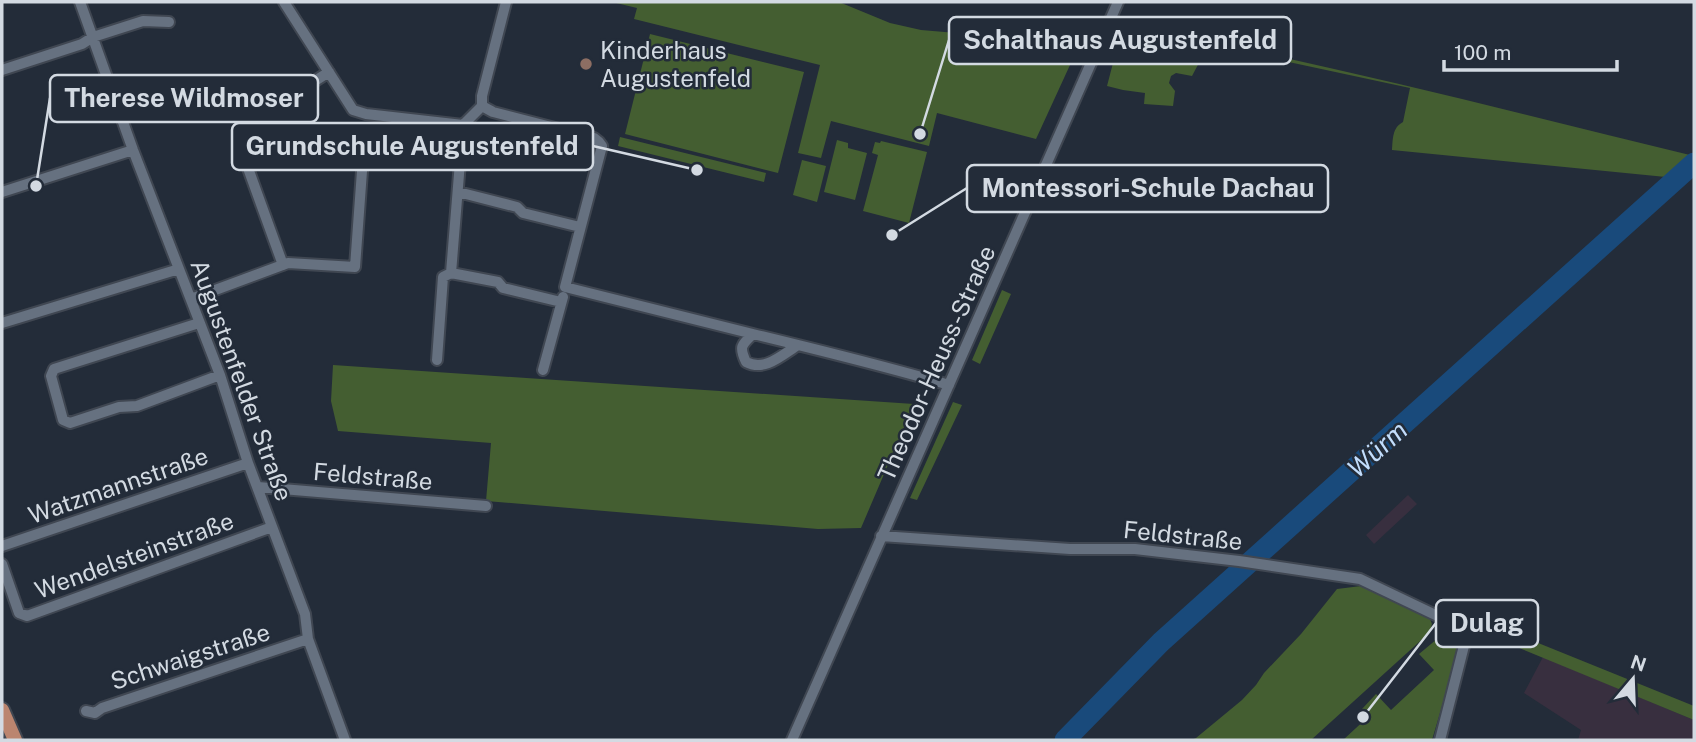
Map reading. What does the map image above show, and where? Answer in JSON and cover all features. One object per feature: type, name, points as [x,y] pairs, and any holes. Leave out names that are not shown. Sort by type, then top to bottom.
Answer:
[{"type":"main road","points":[[2,710],[15,740]]},
{"type":"street","name":"Augustenfelder Straße","points":[[80,2],[133,150],[220,375],[248,463],[305,614],[308,639],[345,740]]},
{"type":"street","points":[[284,2],[354,110],[366,114],[463,125]]},
{"type":"street","points":[[451,273],[463,125],[482,106],[482,96],[506,2]]},
{"type":"street","name":"Theodor-Heuss-Straße","points":[[792,740],[1118,2]]},
{"type":"street","points":[[2,70],[144,21],[169,22]]},
{"type":"street","points":[[282,102],[329,72]]},
{"type":"street","points":[[482,106],[493,112],[594,138],[602,146],[542,370]]},
{"type":"street","points":[[240,146],[283,265]]},
{"type":"street","points":[[2,192],[133,150]]},
{"type":"street","points":[[191,299],[288,263],[355,267],[362,171]]},
{"type":"street","points":[[458,192],[517,207],[523,213],[580,227]]},
{"type":"street","points":[[2,323],[179,270]]},
{"type":"street","points":[[438,360],[443,277],[451,273],[498,282],[503,288],[561,302]]},
{"type":"street","points":[[565,287],[949,385]]},
{"type":"street","points":[[199,323],[54,369],[51,376],[63,419],[70,423],[120,407],[137,406],[220,375]]},
{"type":"street","points":[[754,334],[743,343],[741,349],[746,362],[753,366],[770,363],[798,345]]},
{"type":"street","name":"Watzmannstraße","points":[[2,546],[248,463]]},
{"type":"street","name":"Feldstraße","points":[[258,487],[486,506]]},
{"type":"street","name":"Wendelsteinstraße","points":[[2,564],[19,613],[27,616],[272,527]]},
{"type":"street","name":"Feldstraße","points":[[881,537],[1070,549],[1135,550],[1239,561],[1360,579],[1446,620],[1467,634],[1440,740]]},
{"type":"street","name":"Schwaigstraße","points":[[86,710],[95,713],[102,708],[308,639]]},
{"type":"shaded area","points":[[1408,495],[1417,504],[1374,544],[1366,535]]},
{"type":"shaded area","points":[[1543,657],[1694,720],[1694,740],[1578,740],[1581,730],[1524,693]]},
{"type":"green space","points":[[612,2],[839,2],[890,23],[921,30],[968,34],[1037,60],[1070,65],[1036,139],[937,113],[929,146],[831,121],[821,158],[798,153],[820,65],[634,19],[637,8]]},
{"type":"green space","points":[[1117,23],[1478,103],[1694,156],[1694,163],[1676,178],[1392,150],[1395,131],[1403,122],[1410,88],[1205,44],[1192,76],[1176,73],[1171,76],[1169,83],[1175,91],[1173,106],[1144,104],[1145,93],[1107,86],[1113,63],[1101,56]]},
{"type":"green space","points":[[650,34],[804,72],[778,173],[625,134]]},
{"type":"green space","points":[[620,137],[766,173],[764,182],[618,146]]},
{"type":"green space","points":[[837,140],[848,143],[848,148],[867,153],[855,200],[824,192]]},
{"type":"green space","points":[[881,141],[927,152],[909,223],[863,211],[878,155],[872,153],[875,142]]},
{"type":"green space","points":[[802,160],[826,166],[817,202],[793,195]]},
{"type":"green space","points":[[1002,290],[1011,294],[980,364],[972,360]]},
{"type":"green space","points":[[333,365],[914,404],[861,528],[818,529],[486,501],[491,443],[338,431],[331,401]]},
{"type":"green space","points":[[953,402],[962,405],[917,500],[910,498]]},
{"type":"green space","points":[[1361,586],[1430,619],[1432,624],[1429,633],[1311,740],[1191,740],[1242,700],[1337,589]]},
{"type":"green space","points":[[1484,621],[1694,706],[1694,720],[1478,631]]},
{"type":"green space","points":[[1447,632],[1461,642],[1432,740],[1343,740],[1369,716],[1362,709],[1376,694],[1391,710],[1434,670],[1419,654]]},
{"type":"waterway","name":"Würm","points":[[1065,740],[1161,642],[1694,163]]},
{"type":"place","name":"Kinderhaus Augustenfeld","points":[[586,64]]},
{"type":"place","name":"Schalthaus Augustenfeld","points":[[920,134]]},
{"type":"place","name":"Grundschule Augustenfeld","points":[[697,170]]},
{"type":"place","name":"Therese Wildmoser","points":[[36,186]]},
{"type":"place","name":"Montessori-Schule Dachau","points":[[892,235]]},
{"type":"place","name":"Dulag","points":[[1363,717]]}]
